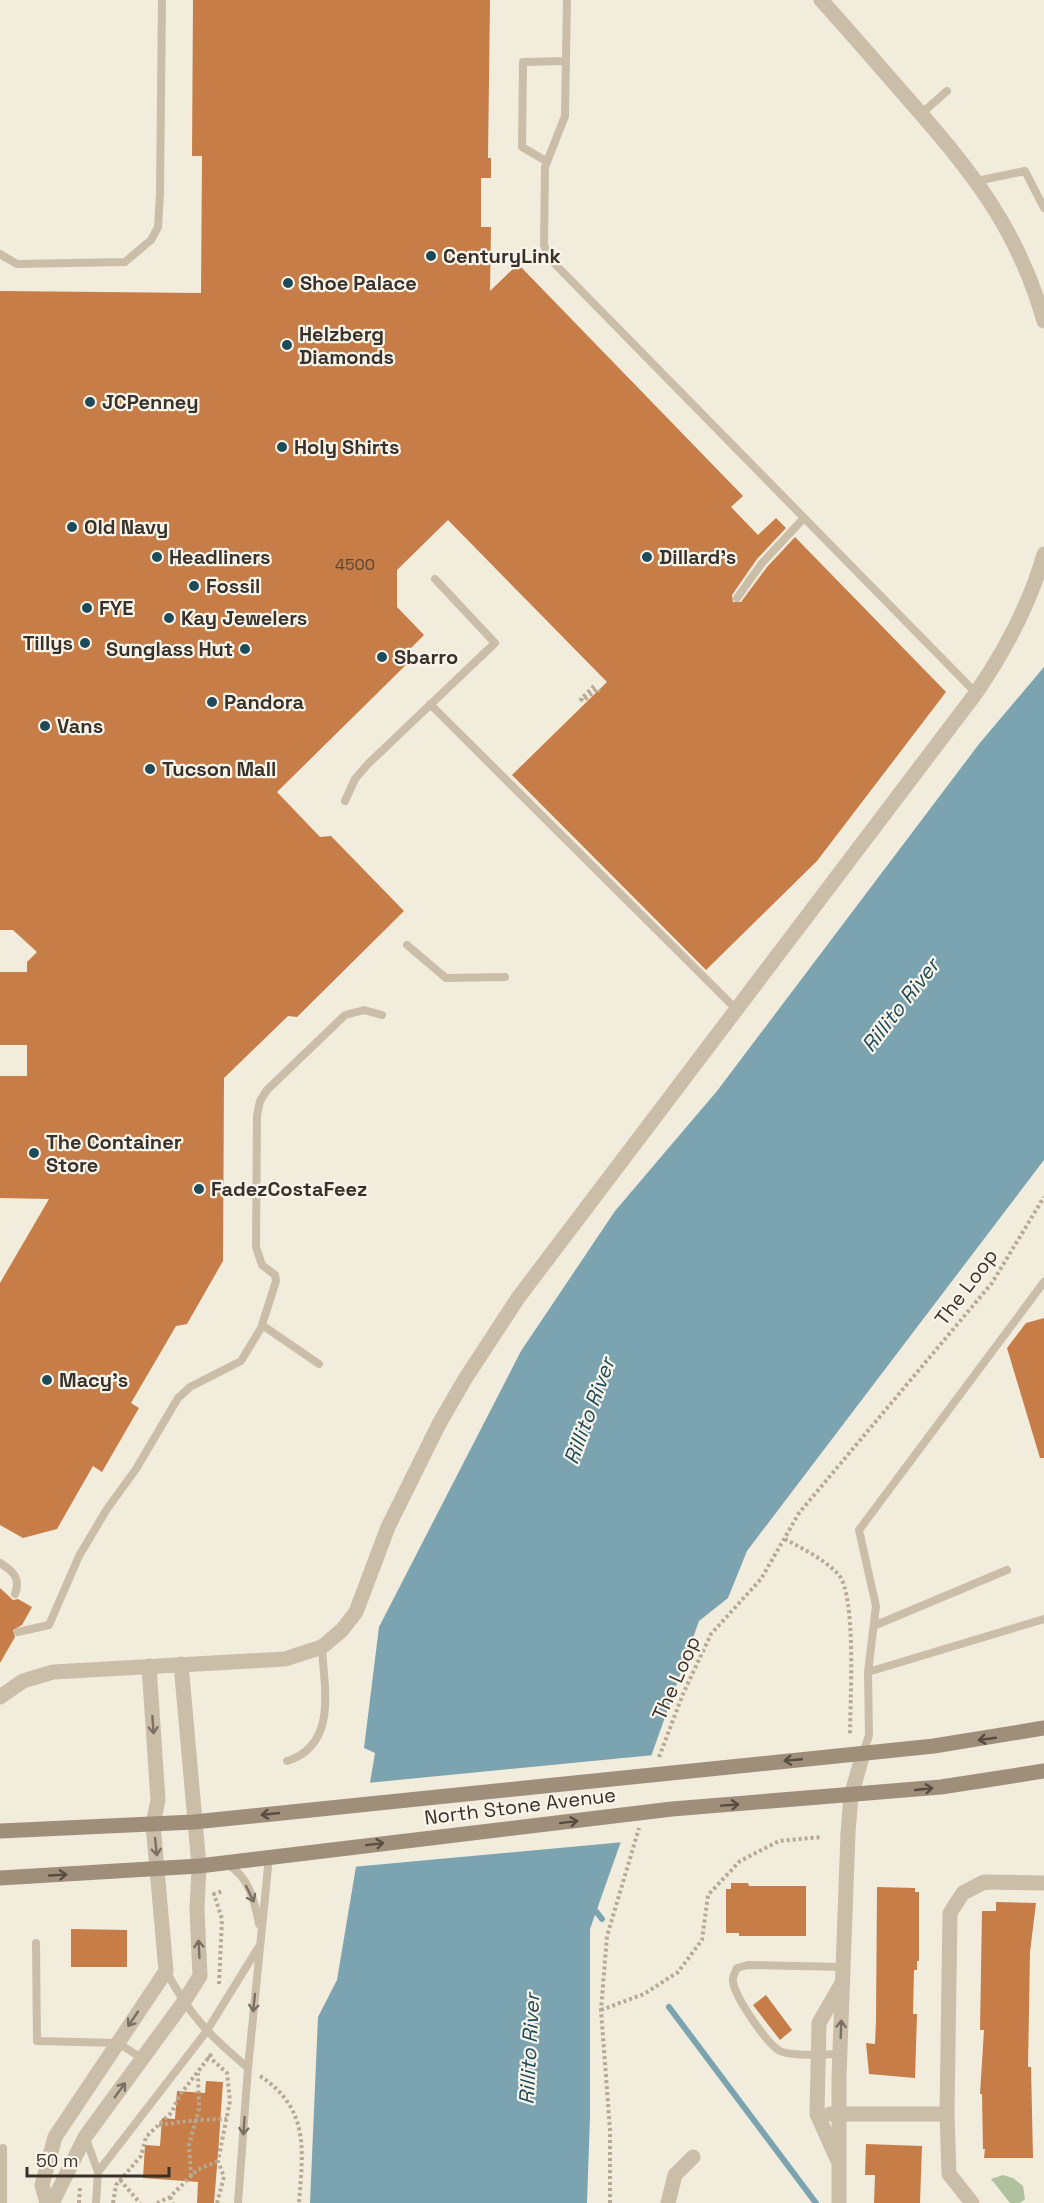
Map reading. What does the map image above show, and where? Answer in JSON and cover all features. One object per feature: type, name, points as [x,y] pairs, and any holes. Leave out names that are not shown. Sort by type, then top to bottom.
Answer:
[{"type":"main road","name":"North Stone Avenue","points":[[0,1831],[194,1822],[328,1809],[862,1754],[976,1740],[1044,1728]]},
{"type":"main road","name":"North Stone Avenue","points":[[0,1878],[199,1866],[672,1809],[941,1787],[1044,1771]]},
{"type":"street","points":[[821,0],[977,181],[1012,238],[1032,282],[1044,321]]},
{"type":"street","points":[[0,1697],[22,1680],[53,1672],[285,1659],[322,1647],[342,1630],[356,1612],[396,1509],[440,1424],[490,1340],[562,1238],[976,693],[995,665],[1019,621],[1044,554]]},
{"type":"street","points":[[52,2203],[85,2137],[183,2003],[200,1976],[196,1910],[199,1866],[181,1664]]},
{"type":"street","points":[[47,2203],[42,2184],[55,2137],[166,1971],[153,1824],[158,1800],[148,1666]]},
{"type":"street","points":[[839,2203],[840,2054],[851,1796],[862,1754]]},
{"type":"street","points":[[972,2203],[949,2174],[947,2114],[950,1913],[963,1893],[984,1882],[1044,1883]]},
{"type":"street","points":[[839,2163],[817,2114],[818,2054],[819,2024],[843,1974]]},
{"type":"street","points":[[817,2114],[947,2114]]},
{"type":"street","points":[[668,2203],[675,2175],[693,2157]]},
{"type":"lane","points":[[0,254],[17,264],[125,262],[151,240],[159,226],[162,0]]},
{"type":"lane","points":[[567,0],[565,116],[546,161],[544,244],[549,258],[976,693]]},
{"type":"lane","points":[[546,161],[522,147],[523,62],[566,62]]},
{"type":"lane","points":[[921,114],[947,91]]},
{"type":"lane","points":[[977,181],[1025,171],[1044,208]]},
{"type":"lane","points":[[737,598],[762,563],[804,518]]},
{"type":"lane","points":[[345,801],[355,779],[368,764],[495,643],[435,579]]},
{"type":"lane","points":[[429,704],[736,1009]]},
{"type":"lane","points":[[407,945],[446,978],[505,977]]},
{"type":"lane","points":[[18,1632],[49,1625],[79,1556],[107,1509],[136,1469],[178,1398],[190,1387],[241,1361],[262,1325],[276,1281],[275,1275],[258,1260],[256,1247],[257,1116],[260,1101],[267,1090],[345,1015],[364,1010],[382,1015]]},
{"type":"lane","points":[[862,1754],[869,1735],[868,1672],[876,1625],[876,1606],[858,1530],[1044,1282]]},
{"type":"lane","points":[[262,1325],[319,1364]]},
{"type":"lane","points":[[0,1563],[13,1571],[17,1578],[15,1594]]},
{"type":"lane","points":[[876,1625],[1007,1570]]},
{"type":"lane","points":[[868,1672],[1044,1619]]},
{"type":"lane","points":[[287,1761],[304,1754],[322,1731],[326,1710],[322,1647]]},
{"type":"lane","points":[[238,2203],[248,2068],[269,1857]]},
{"type":"lane","points":[[224,1863],[237,1870],[254,1899],[261,1934]]},
{"type":"lane","points":[[36,1942],[38,2041],[118,2043],[143,2059]]},
{"type":"lane","points":[[98,2172],[206,2032],[260,1944]]},
{"type":"lane","points":[[840,2054],[782,2052],[772,2046],[735,1992],[732,1979],[736,1968],[748,1965],[843,1974]]},
{"type":"lane","points":[[166,1971],[183,2003],[206,2032],[248,2068]]},
{"type":"lane","points":[[85,2137],[98,2172],[96,2203]]},
{"type":"lane","points":[[3,2148],[3,2203]]},
{"type":"path","points":[[594,686],[581,699],[584,701],[597,689],[600,691]]},
{"type":"path","name":"The Loop","points":[[659,1758],[683,1694],[711,1634],[761,1579],[799,1513],[992,1283],[1044,1197]]},
{"type":"path","points":[[784,1539],[814,1555],[840,1576],[850,1607],[850,1734]]},
{"type":"path","points":[[610,2203],[610,2130],[601,2010],[607,1936],[640,1825]]},
{"type":"path","points":[[601,2010],[644,1994],[678,1972],[702,1940],[708,1894],[740,1862],[779,1841],[820,1836]]},
{"type":"path","points":[[219,1987],[222,1919],[214,1894],[223,1892]]},
{"type":"path","points":[[204,2050],[227,2073],[230,2101],[218,2161],[224,2177],[217,2203]]},
{"type":"path","points":[[113,2203],[116,2185],[141,2156],[146,2137],[172,2112],[179,2096],[214,2051]]},
{"type":"path","points":[[191,2176],[189,2145],[199,2109],[198,2072]]},
{"type":"path","points":[[260,2076],[276,2087],[302,2129],[304,2144],[299,2203]]},
{"type":"path","points":[[158,2125],[227,2119]]},
{"type":"path","points":[[156,2203],[170,2197],[197,2170],[218,2161]]},
{"type":"path","points":[[120,2180],[140,2203]]},
{"type":"path","points":[[170,2197],[173,2203]]},
{"type":"green space","points":[[1003,2175],[1013,2178],[1023,2186],[1025,2199],[1020,2203],[1010,2203],[991,2179]]},
{"type":"water","name":"Rillito River","points":[[1044,667],[1044,1160],[747,1551],[728,1598],[699,1621],[590,1929],[590,2117],[587,2203],[310,2203],[318,2017],[337,1980],[375,1753],[364,1748],[379,1627],[521,1351],[615,1211],[717,1091],[979,744]]},
{"type":"pier","points":[[654,1755],[624,1842],[352,1867],[367,1783]]},
{"type":"building","name":"Tucson Mall","points":[[193,0],[490,0],[488,158],[491,158],[491,178],[481,178],[481,227],[491,227],[490,291],[518,264],[743,496],[731,507],[758,535],[776,518],[786,528],[757,559],[732,595],[733,602],[741,602],[767,567],[795,537],[946,692],[817,861],[706,970],[512,775],[607,682],[448,520],[397,570],[397,607],[424,635],[409,650],[415,656],[277,792],[320,837],[331,836],[404,911],[297,1017],[288,1016],[224,1078],[223,1261],[187,1324],[176,1326],[131,1403],[139,1408],[102,1472],[93,1466],[57,1529],[23,1538],[0,1525],[0,1283],[49,1199],[0,1198],[0,1076],[27,1076],[27,1045],[0,1045],[0,972],[27,972],[27,962],[37,952],[13,930],[0,930],[0,291],[201,293],[202,156],[192,156]]},
{"type":"building","points":[[1044,1318],[1044,1458],[1040,1458],[1007,1348],[1026,1323]]},
{"type":"building","points":[[0,1588],[13,1600],[18,1599],[32,1607],[22,1625],[13,1630],[15,1637],[0,1663]]},
{"type":"building","points":[[731,1883],[748,1883],[749,1886],[806,1886],[806,1936],[739,1936],[739,1933],[726,1933],[726,1889],[731,1889]]},
{"type":"building","points":[[877,1887],[915,1888],[915,1892],[919,1892],[919,1961],[917,1961],[917,1970],[914,1970],[913,2014],[917,2014],[915,2078],[869,2074],[866,2043],[875,2044],[876,2021]]},
{"type":"building","points":[[996,1902],[1036,1903],[1030,1952],[1028,2067],[1031,2067],[1033,2158],[984,2158],[982,2094],[980,2094],[984,2030],[980,2030],[982,1911],[996,1911]]},
{"type":"building","points":[[71,1929],[127,1930],[127,1967],[71,1967]]},
{"type":"building","points":[[766,1995],[792,2030],[780,2040],[753,2005]]},
{"type":"building","points":[[206,2081],[223,2082],[218,2154],[214,2203],[197,2203],[198,2182],[143,2178],[145,2145],[160,2146],[162,2118],[175,2119],[177,2091],[205,2093]]},
{"type":"building","points":[[866,2144],[922,2146],[920,2203],[874,2203],[875,2175],[865,2175]]},
{"type":"waterway","points":[[591,1905],[602,1919]]},
{"type":"waterway","points":[[669,2007],[816,2203]]},
{"type":"place","name":"CenturyLink","points":[[431,256]]},
{"type":"place","name":"Shoe Palace","points":[[288,283]]},
{"type":"place","name":"Helzberg Diamonds","points":[[287,345]]},
{"type":"place","name":"JCPenney","points":[[90,402]]},
{"type":"place","name":"Holy Shirts","points":[[282,447]]},
{"type":"place","name":"Old Navy","points":[[72,527]]},
{"type":"place","name":"Headliners","points":[[157,557]]},
{"type":"place","name":"Dillard's","points":[[647,557]]},
{"type":"place","name":"Fossil","points":[[194,586]]},
{"type":"place","name":"FYE","points":[[87,608]]},
{"type":"place","name":"Kay Jewelers","points":[[169,618]]},
{"type":"place","name":"Tillys","points":[[85,643]]},
{"type":"place","name":"Sunglass Hut","points":[[245,649]]},
{"type":"place","name":"Sbarro","points":[[382,657]]},
{"type":"place","name":"Pandora","points":[[212,702]]},
{"type":"place","name":"Vans","points":[[45,726]]},
{"type":"place","name":"Tucson Mall","points":[[150,769]]},
{"type":"place","name":"The Container Store","points":[[34,1153]]},
{"type":"place","name":"FadezCostaFeez","points":[[199,1189]]},
{"type":"place","name":"Macy's","points":[[47,1380]]}]
